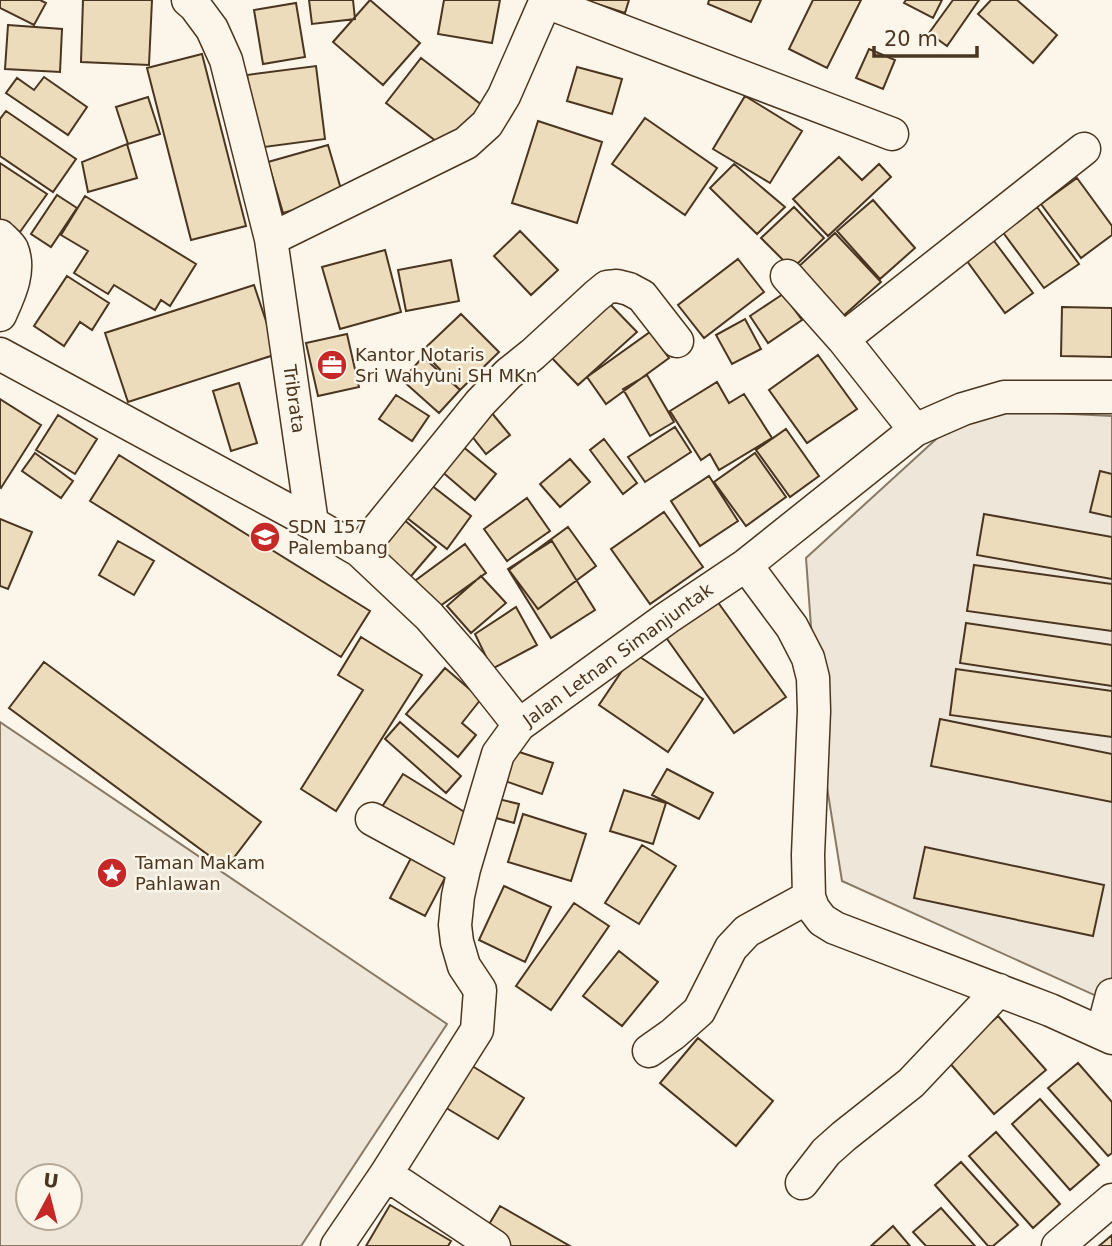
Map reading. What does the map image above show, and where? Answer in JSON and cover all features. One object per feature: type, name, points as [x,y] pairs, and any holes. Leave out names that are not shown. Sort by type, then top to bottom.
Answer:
[{"type":"street","name":"Tribrata","points":[[188,0],[212,29],[226,60],[271,239],[312,523]]},
{"type":"street","points":[[271,239],[466,143],[487,124],[504,96],[546,1],[892,134]]},
{"type":"street","points":[[843,339],[1084,149]]},
{"type":"street","points":[[0,236],[11,248],[16,271],[0,315]]},
{"type":"street","points":[[787,276],[843,339],[915,430]]},
{"type":"street","points":[[360,551],[480,402],[607,287],[629,289],[642,296],[677,341]]},
{"type":"street","points":[[0,354],[360,551],[429,616],[519,725]]},
{"type":"street","name":"Jalan Letnan Simanjuntak","points":[[337,1246],[477,1030],[481,990],[464,966],[455,925],[464,869],[498,754],[519,725],[667,618],[746,565],[915,430],[963,409],[1004,397],[1112,397]]},
{"type":"street","points":[[746,565],[792,628],[808,658],[813,678],[809,897],[813,908],[822,919],[835,928],[1050,1010],[1107,1035],[1112,995]]},
{"type":"street","points":[[372,819],[464,869]]},
{"type":"street","points":[[649,1051],[699,1011],[731,948],[747,931],[809,897]]},
{"type":"street","points":[[802,1183],[826,1152],[911,1083],[999,990]]},
{"type":"street","points":[[386,1174],[494,1246]]},
{"type":"street","points":[[1058,1246],[1112,1200]]},
{"type":"shaded area","points":[[969,409],[1112,416],[1112,1003],[842,881],[819,737],[806,558]]},
{"type":"shaded area","name":"Taman Makam Pahlawan","points":[[0,722],[447,1024],[301,1246],[0,1246]]},
{"type":"building","points":[[0,0],[40,0],[46,3],[34,25],[0,8]]},
{"type":"building","points":[[83,0],[152,0],[149,65],[81,62]]},
{"type":"building","points":[[309,0],[353,0],[355,19],[312,24]]},
{"type":"building","points":[[370,0],[420,43],[383,85],[333,42]]},
{"type":"building","points":[[444,0],[500,0],[492,43],[438,34]]},
{"type":"building","points":[[585,0],[629,0],[625,13]]},
{"type":"building","points":[[709,0],[761,0],[751,22],[708,4]]},
{"type":"building","points":[[813,0],[861,0],[827,68],[789,49]]},
{"type":"building","points":[[906,0],[942,0],[933,18],[904,3]]},
{"type":"building","points":[[953,0],[979,0],[947,46],[929,33]]},
{"type":"building","points":[[991,0],[1017,0],[1057,35],[1033,63],[978,14]]},
{"type":"building","points":[[296,3],[305,57],[263,64],[254,10]]},
{"type":"building","points":[[8,25],[62,29],[60,72],[5,69]]},
{"type":"building","points":[[869,49],[895,60],[883,89],[856,78]]},
{"type":"building","points":[[202,54],[246,226],[191,240],[147,68]]},
{"type":"building","points":[[421,58],[483,106],[449,151],[386,103]]},
{"type":"building","points":[[316,66],[325,139],[257,148],[247,75]]},
{"type":"building","points":[[577,67],[622,79],[612,114],[567,101]]},
{"type":"building","points":[[44,77],[87,107],[68,135],[6,93],[17,78],[34,90]]},
{"type":"building","points":[[745,96],[802,131],[770,183],[713,149]]},
{"type":"building","points":[[148,97],[160,134],[128,144],[116,107]]},
{"type":"building","points":[[6,111],[76,159],[53,192],[0,156],[0,119]]},
{"type":"building","points":[[645,118],[717,168],[685,215],[612,164]]},
{"type":"building","points":[[538,121],[602,142],[577,223],[512,203]]},
{"type":"building","points":[[127,144],[137,178],[88,192],[82,162]]},
{"type":"building","points":[[328,145],[343,196],[283,213],[268,162]]},
{"type":"building","points":[[839,157],[862,180],[879,164],[891,177],[828,236],[793,199]]},
{"type":"building","points":[[0,163],[47,194],[20,232],[0,219]]},
{"type":"building","points":[[734,164],[785,207],[757,234],[710,188]]},
{"type":"building","points":[[1077,178],[1112,226],[1112,235],[1081,258],[1041,204]]},
{"type":"building","points":[[57,195],[77,208],[51,247],[31,234]]},
{"type":"building","points":[[85,196],[196,264],[170,306],[161,300],[155,310],[114,285],[108,294],[74,273],[88,251],[61,235]]},
{"type":"building","points":[[873,200],[915,248],[880,279],[837,231]]},
{"type":"building","points":[[794,207],[824,238],[792,269],[761,238]]},
{"type":"building","points":[[1037,207],[1079,264],[1044,288],[1002,231]]},
{"type":"building","points":[[520,231],[558,270],[531,295],[494,256]]},
{"type":"building","points":[[835,233],[881,282],[841,318],[796,269]]},
{"type":"building","points":[[991,237],[1033,293],[1005,313],[964,257]]},
{"type":"building","points":[[385,250],[401,312],[340,329],[322,267]]},
{"type":"building","points":[[738,259],[764,292],[704,338],[678,305]]},
{"type":"building","points":[[451,260],[459,301],[406,311],[398,270]]},
{"type":"building","points":[[67,276],[109,303],[92,330],[80,322],[64,346],[34,326]]},
{"type":"building","points":[[254,285],[277,354],[128,402],[105,333]]},
{"type":"building","points":[[783,294],[802,320],[768,343],[750,316]]},
{"type":"building","points":[[606,300],[637,332],[578,385],[548,354]]},
{"type":"building","points":[[1062,307],[1112,308],[1112,357],[1061,356]]},
{"type":"building","points":[[461,314],[499,352],[460,390],[422,351]]},
{"type":"building","points":[[745,319],[761,349],[732,364],[716,335]]},
{"type":"building","points":[[650,332],[669,358],[606,404],[587,377]]},
{"type":"building","name":"Kantor Notaris Sri Wahyuni SH MKn","points":[[347,334],[359,387],[318,396],[306,343]]},
{"type":"building","points":[[818,355],[857,409],[807,443],[769,390]]},
{"type":"building","points":[[423,357],[460,390],[439,413],[402,380]]},
{"type":"building","points":[[647,375],[674,422],[650,436],[623,389]]},
{"type":"building","points":[[717,382],[729,403],[744,394],[772,438],[719,470],[710,454],[701,460],[670,411]]},
{"type":"building","points":[[239,383],[257,443],[231,451],[213,391]]},
{"type":"building","points":[[396,395],[429,416],[412,441],[379,419]]},
{"type":"building","points":[[0,399],[41,425],[1,488],[0,487]]},
{"type":"building","points":[[491,412],[510,435],[486,454],[467,430]]},
{"type":"building","points":[[58,415],[97,439],[75,474],[36,450]]},
{"type":"building","points":[[675,427],[691,452],[645,482],[628,457]]},
{"type":"building","points":[[786,429],[819,476],[790,497],[756,450]]},
{"type":"building","points":[[604,439],[637,483],[623,494],[590,450]]},
{"type":"building","points":[[461,445],[496,474],[475,500],[440,470]]},
{"type":"building","points":[[35,453],[73,481],[61,498],[22,471]]},
{"type":"building","points":[[755,453],[786,497],[746,526],[714,482]]},
{"type":"building","points":[[119,455],[370,611],[341,657],[90,501]]},
{"type":"building","points":[[570,459],[590,482],[560,507],[540,484]]},
{"type":"building","points":[[1100,471],[1112,474],[1112,517],[1090,512]]},
{"type":"building","points":[[709,476],[738,521],[700,546],[671,501]]},
{"type":"building","points":[[422,478],[471,516],[447,549],[397,510]]},
{"type":"building","points":[[527,498],[550,531],[507,561],[484,529]]},
{"type":"building","points":[[395,512],[436,547],[406,582],[365,547]]},
{"type":"building","points":[[664,512],[703,567],[650,604],[611,549]]},
{"type":"building","points":[[984,514],[1112,537],[1112,579],[977,555]]},
{"type":"building","points":[[0,519],[32,532],[8,589],[0,586]]},
{"type":"building","points":[[568,527],[596,566],[538,609],[509,570]]},
{"type":"building","points":[[118,541],[154,561],[134,595],[99,575]]},
{"type":"building","points":[[552,541],[595,610],[551,638],[508,569]]},
{"type":"building","points":[[465,544],[486,573],[433,611],[412,583]]},
{"type":"building","points":[[974,565],[1112,584],[1112,631],[967,611]]},
{"type":"building","points":[[481,576],[506,603],[471,633],[447,606]]},
{"type":"building","points":[[717,601],[786,697],[734,733],[665,636]]},
{"type":"building","points":[[516,607],[537,645],[492,669],[475,634]]},
{"type":"building","points":[[966,623],[1112,645],[1112,686],[960,663]]},
{"type":"building","points":[[361,637],[422,675],[336,811],[301,789],[363,690],[338,675]]},
{"type":"building","points":[[634,653],[703,699],[668,752],[599,705]]},
{"type":"building","points":[[44,662],[261,822],[226,868],[9,708]]},
{"type":"building","points":[[445,668],[481,699],[462,723],[476,735],[458,757],[406,714]]},
{"type":"building","points":[[956,669],[1112,691],[1112,737],[950,715]]},
{"type":"building","points":[[940,719],[1112,754],[1112,802],[931,766]]},
{"type":"building","points":[[400,722],[461,776],[446,793],[385,739]]},
{"type":"building","points":[[516,751],[553,763],[542,794],[505,781]]},
{"type":"building","points":[[667,769],[713,793],[699,819],[652,795]]},
{"type":"building","points":[[403,774],[471,816],[449,853],[380,810]]},
{"type":"building","points":[[624,790],[666,803],[653,844],[610,831]]},
{"type":"building","points":[[494,798],[519,804],[514,823],[489,816]]},
{"type":"building","points":[[523,814],[586,834],[571,881],[508,862]]},
{"type":"building","points":[[642,845],[676,866],[639,924],[605,903]]},
{"type":"building","points":[[925,847],[1104,885],[1093,936],[914,898]]},
{"type":"building","points":[[411,858],[446,876],[425,916],[390,898]]},
{"type":"building","points":[[504,886],[551,907],[525,962],[479,940]]},
{"type":"building","points":[[574,903],[609,926],[551,1010],[516,986]]},
{"type":"building","points":[[619,951],[658,982],[622,1026],[583,996]]},
{"type":"building","points":[[998,1016],[1046,1070],[994,1114],[948,1061]]},
{"type":"building","points":[[698,1038],[773,1101],[736,1146],[660,1083]]},
{"type":"building","points":[[1078,1063],[1112,1102],[1112,1153],[1108,1156],[1048,1088]]},
{"type":"building","points":[[469,1064],[524,1098],[498,1139],[443,1106]]},
{"type":"building","points":[[1040,1099],[1099,1165],[1070,1190],[1012,1124]]},
{"type":"building","points":[[996,1132],[1060,1204],[1033,1228],[969,1156]]},
{"type":"building","points":[[961,1162],[1018,1225],[993,1246],[988,1246],[935,1185]]},
{"type":"building","points":[[390,1205],[451,1241],[448,1246],[366,1246]]},
{"type":"building","points":[[500,1206],[570,1246],[500,1246],[482,1236]]},
{"type":"building","points":[[941,1208],[975,1246],[926,1246],[913,1232]]},
{"type":"building","points":[[893,1226],[910,1246],[871,1246]]},
{"type":"building","points":[[1112,1235],[1112,1246],[1099,1246]]},
{"type":"place","name":"Kantor Notaris Sri Wahyuni SH MKn","points":[[332,365]]},
{"type":"place","name":"SDN 157 Palembang","points":[[265,537]]},
{"type":"place","name":"Taman Makam Pahlawan","points":[[112,873]]}]
